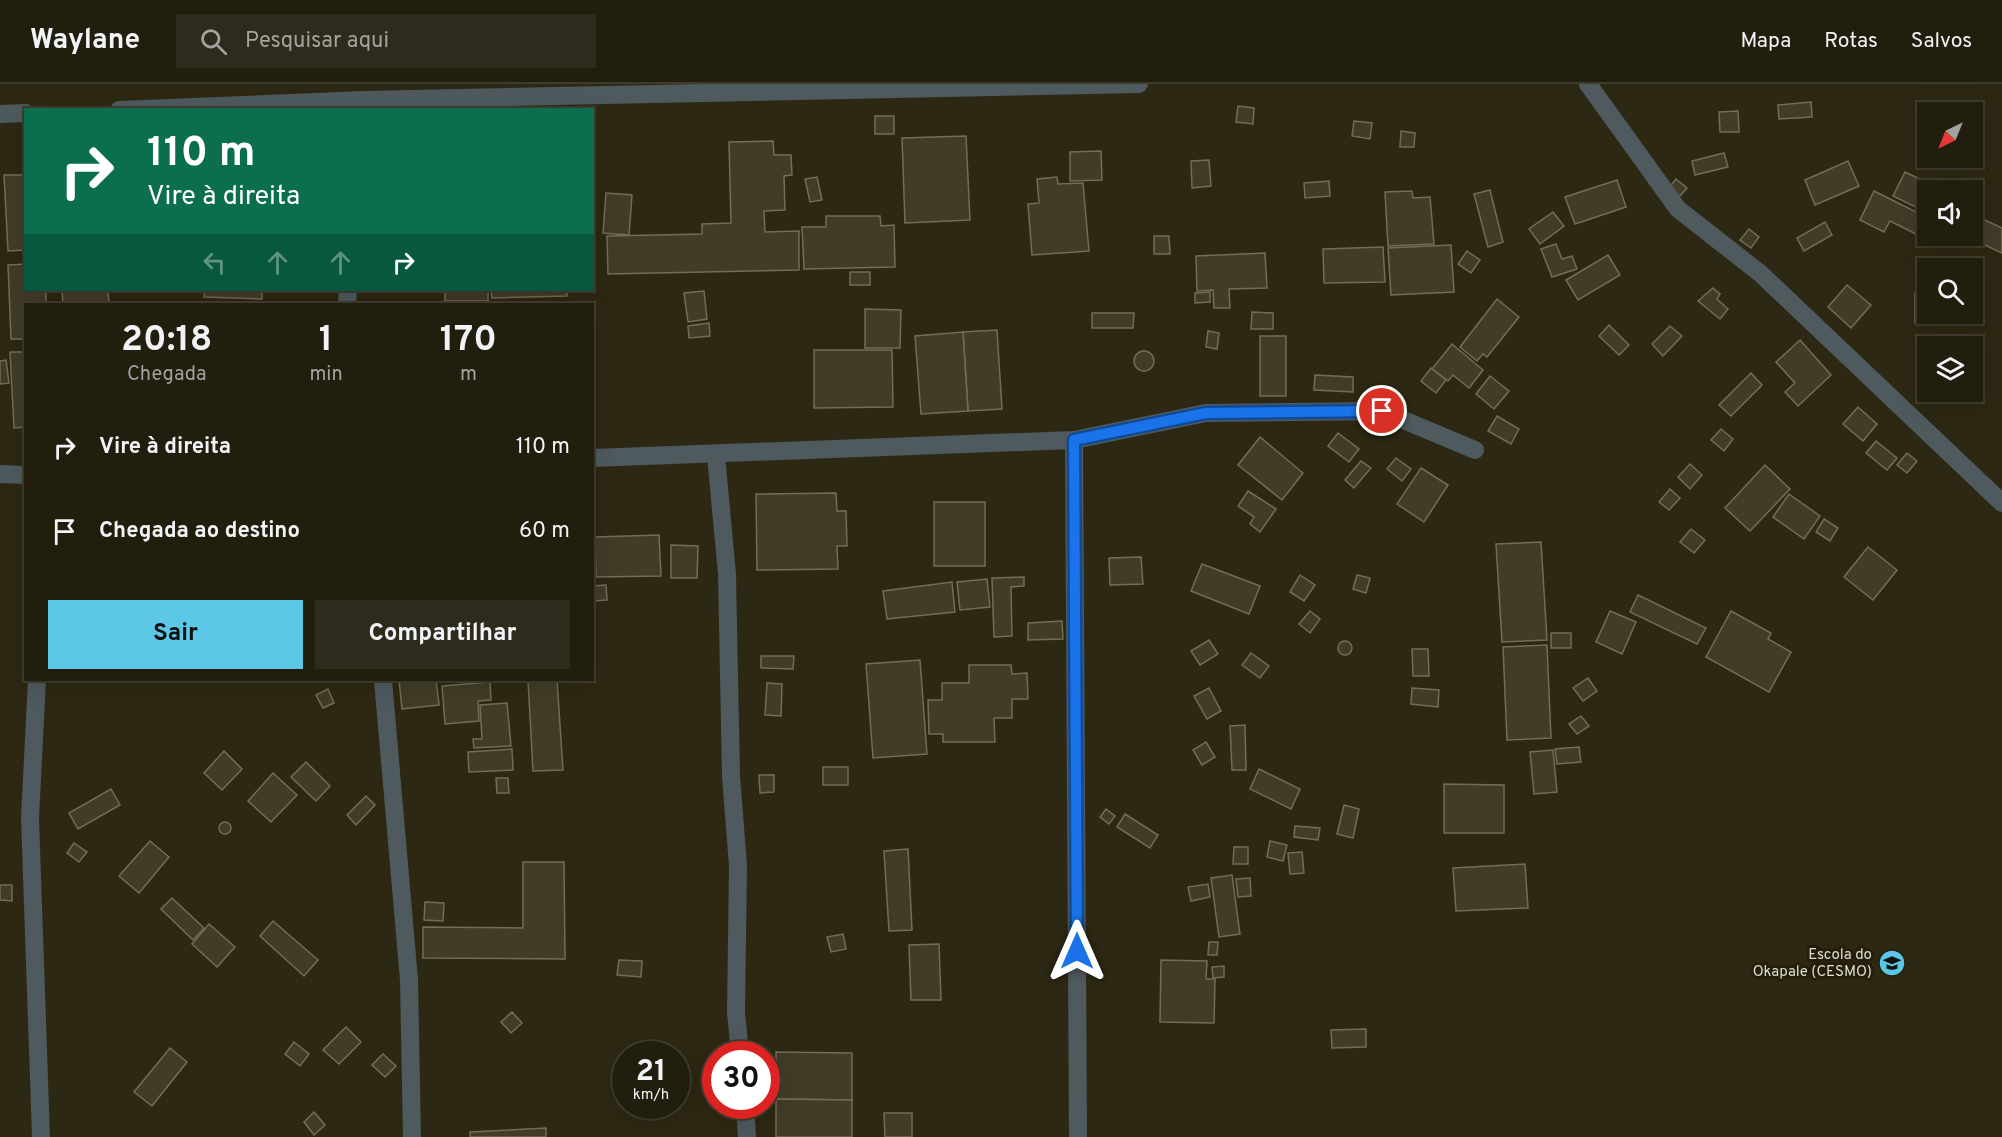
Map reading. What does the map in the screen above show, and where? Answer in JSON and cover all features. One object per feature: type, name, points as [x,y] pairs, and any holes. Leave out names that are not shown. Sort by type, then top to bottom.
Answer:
[{"type":"street","points":[[159,108],[364,98],[1139,84]]},
{"type":"street","points":[[1588,84],[1677,209],[1761,274],[2002,503]]},
{"type":"street","points":[[0,114],[24,113]]},
{"type":"street","points":[[594,458],[1074,440],[1206,413],[1382,411],[1475,450]]},
{"type":"street","points":[[1074,440],[1078,1137]]},
{"type":"street","points":[[716,455],[727,574],[731,776],[738,866],[736,1011],[739,1041]]},
{"type":"street","points":[[0,474],[24,475]]},
{"type":"street","points":[[37,681],[30,818],[42,1137]]},
{"type":"street","points":[[383,681],[409,980],[412,1137]]},
{"type":"street","points":[[746,1119],[747,1137]]},
{"type":"building","points":[[1811,102],[1812,117],[1779,119],[1778,105]]},
{"type":"building","points":[[1238,106],[1254,108],[1253,124],[1236,122]]},
{"type":"building","points":[[1738,111],[1739,132],[1720,132],[1719,112]]},
{"type":"building","points":[[875,116],[894,116],[894,134],[875,134]]},
{"type":"building","points":[[1354,121],[1372,123],[1370,139],[1352,136]]},
{"type":"building","points":[[1401,131],[1415,133],[1414,147],[1400,147]]},
{"type":"building","points":[[966,136],[970,220],[905,223],[902,138]]},
{"type":"building","points":[[773,141],[774,155],[791,155],[792,175],[784,176],[785,210],[764,211],[765,232],[799,231],[799,270],[608,274],[607,236],[702,234],[702,224],[731,223],[729,142]]},
{"type":"building","points":[[1101,151],[1102,180],[1070,181],[1070,152]]},
{"type":"building","points":[[1724,153],[1728,167],[1695,175],[1692,161]]},
{"type":"building","points":[[1209,160],[1211,186],[1192,188],[1191,161]]},
{"type":"building","points":[[1848,161],[1859,186],[1815,205],[1805,180]]},
{"type":"building","points":[[1905,172],[1922,180],[1917,180],[1917,208],[1893,196]]},
{"type":"building","points":[[4,175],[24,175],[24,250],[8,251]]},
{"type":"building","points":[[817,177],[822,200],[810,202],[805,179]]},
{"type":"building","points":[[1057,177],[1058,184],[1083,183],[1089,251],[1032,255],[1028,204],[1039,203],[1037,179]]},
{"type":"building","points":[[1676,179],[1687,188],[1678,198],[1668,189]]},
{"type":"building","points":[[1617,180],[1626,207],[1575,224],[1565,197]]},
{"type":"building","points":[[1329,181],[1330,196],[1305,198],[1304,183]]},
{"type":"building","points":[[1490,190],[1503,242],[1488,247],[1474,194]]},
{"type":"building","points":[[1412,191],[1413,198],[1430,197],[1434,244],[1388,246],[1385,192]]},
{"type":"building","points":[[1874,191],[1917,212],[1917,234],[1890,221],[1884,232],[1860,220]]},
{"type":"building","points":[[606,193],[632,195],[629,235],[603,233]]},
{"type":"building","points":[[1553,212],[1564,226],[1540,244],[1529,229]]},
{"type":"building","points":[[826,216],[880,216],[881,226],[894,225],[895,267],[804,269],[802,227],[826,227]]},
{"type":"building","points":[[1983,219],[2002,228],[2002,253],[1983,244]]},
{"type":"building","points":[[1825,222],[1832,235],[1804,251],[1797,238]]},
{"type":"building","points":[[1749,229],[1759,237],[1751,248],[1740,240]]},
{"type":"building","points":[[1154,236],[1169,236],[1170,254],[1154,254]]},
{"type":"building","points":[[1556,244],[1562,259],[1572,256],[1577,269],[1552,277],[1541,249]]},
{"type":"building","points":[[1451,245],[1454,292],[1391,295],[1388,248]]},
{"type":"building","points":[[1383,247],[1385,282],[1324,283],[1323,249]]},
{"type":"building","points":[[1467,251],[1480,260],[1471,273],[1458,264]]},
{"type":"building","points":[[1265,253],[1267,288],[1229,289],[1230,308],[1214,308],[1213,290],[1197,291],[1196,256]]},
{"type":"building","points":[[1608,255],[1620,275],[1578,300],[1566,280]]},
{"type":"building","points":[[24,264],[24,291],[46,291],[46,303],[24,303],[24,339],[11,339],[8,265]]},
{"type":"building","points":[[850,272],[870,272],[870,285],[850,285]]},
{"type":"building","points":[[1847,285],[1871,305],[1851,328],[1828,307]]},
{"type":"building","points":[[1713,288],[1720,294],[1717,299],[1728,309],[1720,319],[1698,301]]},
{"type":"building","points":[[62,291],[108,291],[109,303],[63,303]]},
{"type":"building","points":[[205,291],[262,291],[262,299],[204,297]]},
{"type":"building","points":[[445,291],[488,291],[488,301],[445,301]]},
{"type":"building","points":[[491,291],[567,291],[567,296],[492,298]]},
{"type":"building","points":[[704,291],[707,319],[688,322],[684,293]]},
{"type":"building","points":[[1210,292],[1210,302],[1195,303],[1195,293]]},
{"type":"building","points":[[1915,293],[1917,293],[1917,323],[1915,323]]},
{"type":"building","points":[[1497,299],[1519,317],[1487,357],[1483,354],[1477,361],[1460,347]]},
{"type":"building","points":[[865,309],[901,310],[900,348],[865,348]]},
{"type":"building","points":[[1252,312],[1273,313],[1273,329],[1251,329]]},
{"type":"building","points":[[1092,313],[1134,313],[1133,328],[1092,328]]},
{"type":"building","points":[[709,323],[710,336],[689,338],[688,326]]},
{"type":"building","points":[[1609,325],[1629,345],[1619,355],[1599,336]]},
{"type":"building","points":[[1670,326],[1682,336],[1663,356],[1652,344]]},
{"type":"building","points":[[997,330],[1002,409],[968,411],[963,332]]},
{"type":"building","points":[[1208,331],[1219,333],[1217,349],[1206,347]]},
{"type":"building","points":[[963,332],[968,411],[921,414],[915,336]]},
{"type":"building","points":[[1260,336],[1286,336],[1286,396],[1260,396]]},
{"type":"building","points":[[1800,340],[1831,375],[1798,406],[1785,392],[1795,383],[1776,362]]},
{"type":"building","points":[[1452,344],[1483,370],[1469,388],[1453,375],[1448,381],[1432,369]]},
{"type":"building","points":[[814,350],[892,350],[893,407],[814,408]]},
{"type":"building","points":[[1144,351],[1151,354],[1154,361],[1151,368],[1144,371],[1137,368],[1134,361],[1137,354]]},
{"type":"building","points":[[10,352],[24,352],[24,427],[14,428]]},
{"type":"building","points":[[6,360],[9,383],[0,384],[0,361]]},
{"type":"building","points":[[1431,368],[1446,380],[1436,393],[1421,381]]},
{"type":"building","points":[[1751,373],[1762,385],[1731,416],[1719,405]]},
{"type":"building","points":[[1315,375],[1353,377],[1353,392],[1314,390]]},
{"type":"building","points":[[1490,376],[1509,391],[1494,409],[1476,394]]},
{"type":"building","points":[[1858,407],[1877,424],[1863,441],[1843,424]]},
{"type":"building","points":[[1497,416],[1519,429],[1511,444],[1488,431]]},
{"type":"building","points":[[1721,429],[1733,439],[1724,451],[1711,440]]},
{"type":"building","points":[[1338,433],[1359,449],[1349,462],[1328,446]]},
{"type":"building","points":[[1260,437],[1303,473],[1282,500],[1238,465]]},
{"type":"building","points":[[1876,441],[1897,458],[1887,470],[1866,453]]},
{"type":"building","points":[[1907,453],[1917,461],[1907,473],[1897,465]]},
{"type":"building","points":[[1396,458],[1411,469],[1402,481],[1387,469]]},
{"type":"building","points":[[1361,461],[1371,468],[1354,488],[1345,480]]},
{"type":"building","points":[[1690,464],[1702,475],[1690,489],[1678,477]]},
{"type":"building","points":[[1765,465],[1790,489],[1750,531],[1725,508]]},
{"type":"building","points":[[1421,468],[1448,485],[1424,522],[1397,504]]},
{"type":"building","points":[[1670,489],[1680,498],[1669,510],[1659,502]]},
{"type":"building","points":[[1248,491],[1276,509],[1260,532],[1250,524],[1254,517],[1238,506]]},
{"type":"building","points":[[836,493],[837,511],[846,511],[847,546],[837,546],[838,569],[757,570],[756,494]]},
{"type":"building","points":[[1789,494],[1820,516],[1804,539],[1773,517]]},
{"type":"building","points":[[934,502],[985,502],[985,566],[934,566]]},
{"type":"building","points":[[1824,519],[1838,528],[1830,541],[1816,532]]},
{"type":"building","points":[[1691,529],[1705,540],[1694,553],[1680,542]]},
{"type":"building","points":[[659,535],[661,576],[596,577],[595,537]]},
{"type":"building","points":[[1541,542],[1547,640],[1502,642],[1496,544]]},
{"type":"building","points":[[671,545],[698,546],[697,578],[671,578]]},
{"type":"building","points":[[1868,547],[1897,570],[1873,600],[1844,577]]},
{"type":"building","points":[[1141,557],[1143,584],[1110,585],[1109,558]]},
{"type":"building","points":[[1202,564],[1260,586],[1249,614],[1191,591]]},
{"type":"building","points":[[1300,575],[1315,585],[1304,601],[1290,592]]},
{"type":"building","points":[[1357,575],[1370,578],[1366,593],[1353,589]]},
{"type":"building","points":[[1024,577],[1024,586],[1011,587],[1012,636],[994,637],[992,578]]},
{"type":"building","points":[[987,579],[990,607],[960,610],[957,582]]},
{"type":"building","points":[[952,582],[955,612],[887,619],[883,591]]},
{"type":"building","points":[[606,585],[607,600],[594,601],[594,586]]},
{"type":"building","points":[[1638,595],[1706,628],[1697,644],[1630,612]]},
{"type":"building","points":[[1310,611],[1320,619],[1310,633],[1299,624]]},
{"type":"building","points":[[1610,611],[1636,622],[1622,654],[1596,642]]},
{"type":"building","points":[[1731,611],[1771,633],[1768,639],[1791,652],[1769,692],[1706,657]]},
{"type":"building","points":[[1062,621],[1063,639],[1028,640],[1028,623]]},
{"type":"building","points":[[1551,633],[1571,633],[1571,648],[1551,648]]},
{"type":"building","points":[[1209,640],[1218,654],[1200,665],[1191,651]]},
{"type":"building","points":[[1345,641],[1350,643],[1352,648],[1350,653],[1345,655],[1340,653],[1338,648],[1340,643]]},
{"type":"building","points":[[1547,645],[1551,738],[1507,740],[1503,647]]},
{"type":"building","points":[[1412,649],[1428,649],[1429,676],[1413,676]]},
{"type":"building","points":[[1251,653],[1269,666],[1260,678],[1242,665]]},
{"type":"building","points":[[761,656],[794,656],[793,669],[761,668]]},
{"type":"building","points":[[920,660],[927,754],[873,758],[866,664]]},
{"type":"building","points":[[969,665],[1011,665],[1012,674],[1027,673],[1028,699],[1012,699],[1012,718],[994,718],[995,742],[943,742],[943,734],[929,734],[928,700],[942,700],[942,683],[969,683]]},
{"type":"building","points":[[1588,678],[1597,691],[1583,701],[1573,688]]},
{"type":"building","points":[[399,681],[436,681],[439,705],[402,709]]},
{"type":"building","points":[[528,681],[557,681],[563,770],[533,771]]},
{"type":"building","points":[[490,682],[491,700],[478,701],[479,721],[445,724],[442,686]]},
{"type":"building","points":[[767,683],[782,684],[781,716],[765,715]]},
{"type":"building","points":[[1209,688],[1221,711],[1207,719],[1194,696]]},
{"type":"building","points":[[1412,688],[1439,690],[1438,707],[1411,704]]},
{"type":"building","points":[[328,689],[334,703],[323,708],[316,695]]},
{"type":"building","points":[[507,703],[511,746],[474,748],[473,739],[482,739],[480,705]]},
{"type":"building","points":[[1581,716],[1589,726],[1577,734],[1569,724]]},
{"type":"building","points":[[1245,725],[1246,770],[1232,770],[1230,726]]},
{"type":"building","points":[[1206,742],[1215,757],[1202,765],[1193,750]]},
{"type":"building","points":[[1579,747],[1581,762],[1557,764],[1555,749]]},
{"type":"building","points":[[512,749],[513,770],[469,772],[468,752]]},
{"type":"building","points":[[1553,750],[1557,792],[1534,794],[1530,752]]},
{"type":"building","points":[[224,751],[242,769],[222,790],[204,773]]},
{"type":"building","points":[[306,762],[330,786],[316,801],[291,777]]},
{"type":"building","points":[[823,767],[848,767],[848,785],[823,785]]},
{"type":"building","points":[[1259,769],[1300,789],[1291,809],[1250,789]]},
{"type":"building","points":[[273,773],[297,795],[271,822],[248,801]]},
{"type":"building","points":[[759,775],[774,775],[774,792],[760,793]]},
{"type":"building","points":[[496,778],[508,778],[509,793],[497,793]]},
{"type":"building","points":[[1444,784],[1504,785],[1504,833],[1444,833]]},
{"type":"building","points":[[111,789],[120,805],[78,829],[69,813]]},
{"type":"building","points":[[366,796],[375,805],[356,825],[347,815]]},
{"type":"building","points":[[1344,805],[1359,809],[1353,838],[1337,834]]},
{"type":"building","points":[[1106,809],[1115,816],[1109,824],[1100,817]]},
{"type":"building","points":[[1125,814],[1158,835],[1150,848],[1117,827]]},
{"type":"building","points":[[227,822],[230,823],[230,833],[223,834],[220,833],[219,826],[220,823]]},
{"type":"building","points":[[1295,826],[1320,828],[1318,840],[1294,837]]},
{"type":"building","points":[[150,841],[169,857],[139,893],[119,876]]},
{"type":"building","points":[[1270,841],[1287,845],[1283,861],[1267,857]]},
{"type":"building","points":[[74,843],[87,852],[79,862],[67,853]]},
{"type":"building","points":[[1234,847],[1248,847],[1248,864],[1233,864]]},
{"type":"building","points":[[908,849],[912,930],[889,931],[884,851]]},
{"type":"building","points":[[1302,852],[1304,873],[1290,874],[1288,853]]},
{"type":"building","points":[[523,862],[564,862],[565,959],[423,958],[423,927],[523,928]]},
{"type":"building","points":[[1525,864],[1528,908],[1456,911],[1453,868]]},
{"type":"building","points":[[1232,875],[1240,934],[1219,937],[1211,878]]},
{"type":"building","points":[[1250,878],[1251,896],[1238,897],[1236,879]]},
{"type":"building","points":[[1208,884],[1210,897],[1191,901],[1188,887]]},
{"type":"building","points":[[0,885],[12,885],[12,901],[0,900]]},
{"type":"building","points":[[172,898],[204,928],[193,940],[161,909]]},
{"type":"building","points":[[425,902],[444,903],[443,921],[424,920]]},
{"type":"building","points":[[273,921],[318,960],[304,976],[260,936]]},
{"type":"building","points":[[209,924],[235,947],[217,967],[192,944]]},
{"type":"building","points":[[843,934],[846,949],[831,952],[827,937]]},
{"type":"building","points":[[1209,942],[1218,942],[1217,955],[1208,955]]},
{"type":"building","points":[[939,944],[941,1000],[911,1000],[909,945]]},
{"type":"building","points":[[619,960],[642,961],[641,977],[617,975]]},
{"type":"building","points":[[1161,960],[1207,961],[1206,979],[1215,979],[1214,1023],[1160,1022]]},
{"type":"building","points":[[1224,966],[1224,977],[1213,978],[1212,967]]},
{"type":"building","points":[[512,1012],[522,1023],[511,1033],[501,1022]]},
{"type":"building","points":[[346,1027],[361,1042],[339,1064],[323,1050]]},
{"type":"building","points":[[1366,1029],[1366,1047],[1332,1048],[1331,1030]]},
{"type":"building","points":[[294,1042],[309,1054],[300,1066],[285,1054]]},
{"type":"building","points":[[170,1048],[187,1062],[152,1106],[134,1092]]},
{"type":"building","points":[[780,1052],[852,1053],[852,1100],[780,1099]]},
{"type":"building","points":[[383,1054],[396,1066],[385,1077],[372,1065]]},
{"type":"building","points":[[780,1099],[852,1100],[852,1137],[776,1137],[776,1119],[780,1119]]},
{"type":"building","points":[[314,1112],[325,1125],[314,1135],[304,1122]]},
{"type":"building","points":[[884,1113],[912,1113],[912,1137],[885,1137]]},
{"type":"building","points":[[546,1128],[546,1137],[470,1137],[470,1132]]},
{"type":"place","name":"Escola do Okapale (CESMO)","points":[[1892,963]]},
{"type":"route","points":[[1077,951],[1074,440],[1206,413],[1382,411]]}]
